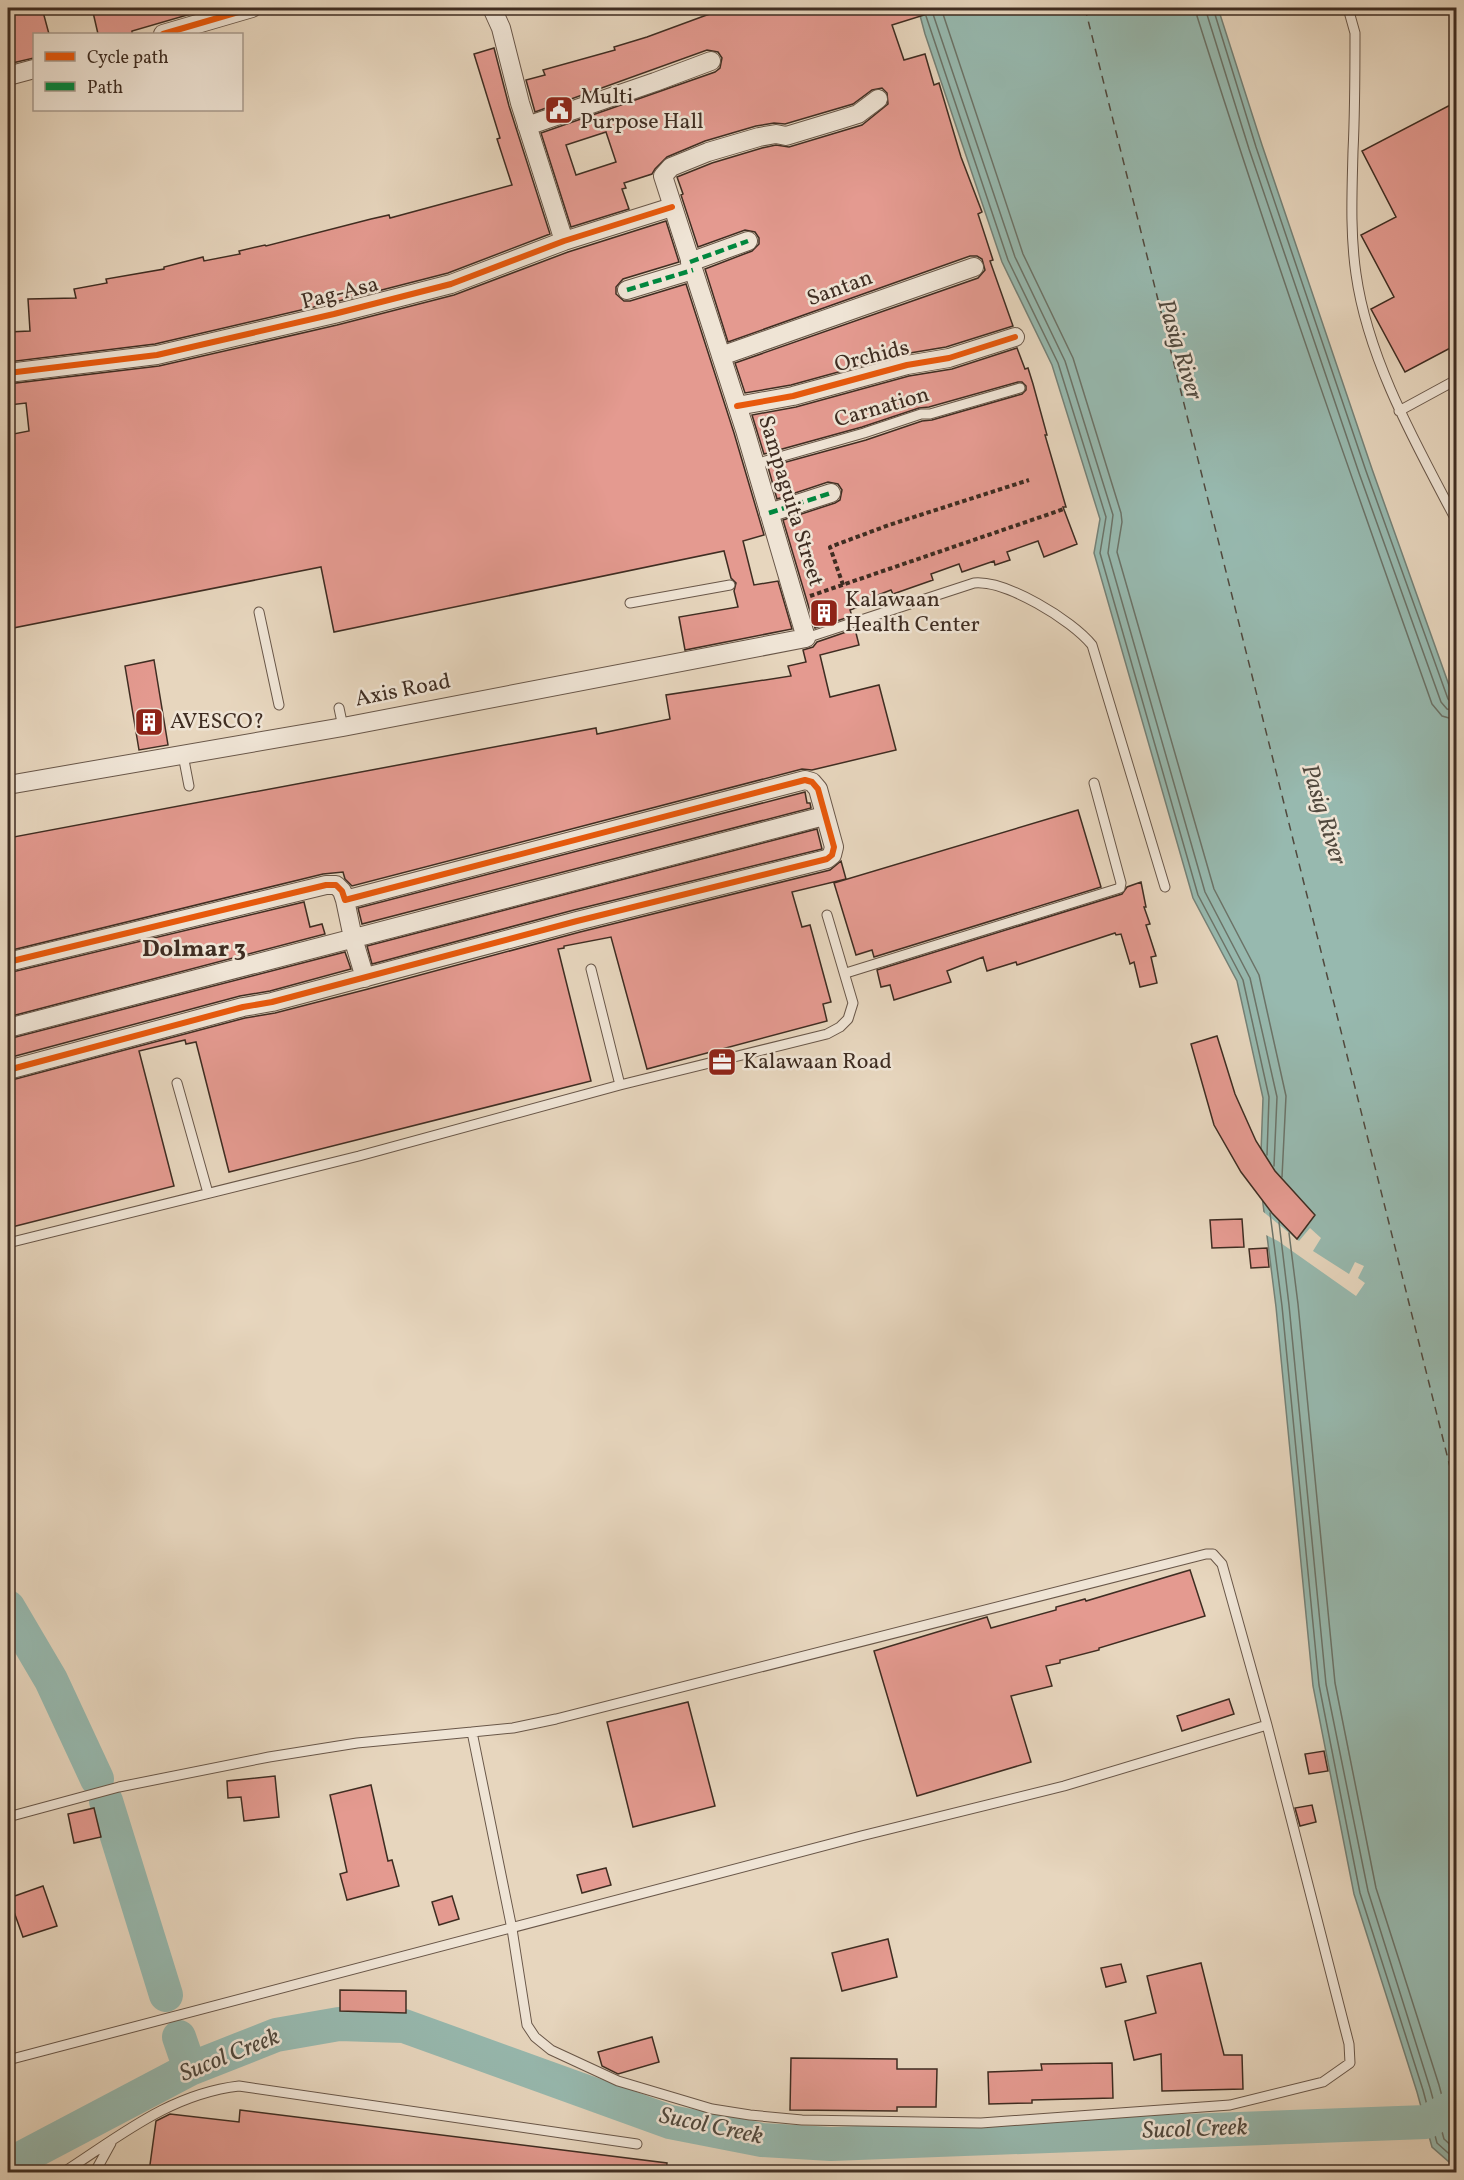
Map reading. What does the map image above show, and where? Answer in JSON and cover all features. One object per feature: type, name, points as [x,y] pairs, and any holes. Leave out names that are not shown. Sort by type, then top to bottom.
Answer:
[{"type":"street","points":[[166,33],[252,8]]},
{"type":"street","points":[[495,8],[527,126],[564,241]]},
{"type":"street","points":[[527,126],[711,61]]},
{"type":"street","points":[[8,76],[33,69]]},
{"type":"street","name":"Sampaguita Street","points":[[806,638],[737,406],[663,176],[671,167],[708,152],[759,137],[776,134],[786,136],[839,120],[858,114],[878,99]]},
{"type":"street","name":"Pag-Asa","points":[[8,373],[157,355],[245,336],[451,284],[564,241],[672,207]]},
{"type":"street","points":[[627,290],[691,266],[748,240]]},
{"type":"street","name":"Santan","points":[[721,357],[974,267]]},
{"type":"street","name":"Orchids","points":[[737,406],[793,396],[908,365],[949,358],[1015,337]]},
{"type":"street","points":[[769,513],[831,493]]},
{"type":"street","name":"Axis Road","points":[[8,785],[343,727],[806,638]]},
{"type":"street","points":[[8,1070],[577,921],[826,859],[832,855],[834,847],[818,789],[812,782],[806,780],[345,900]]},
{"type":"street","points":[[8,1028],[824,816]]},
{"type":"street","points":[[8,963],[326,885],[336,885],[342,891],[345,900],[365,978]]},
{"type":"lane","points":[[1348,8],[1355,33],[1351,199],[1352,244],[1356,276],[1367,323],[1399,411],[1456,520]]},
{"type":"lane","points":[[1399,411],[1456,380]]},
{"type":"lane","name":"Carnation","points":[[754,464],[864,433],[921,414],[930,414],[1020,388]]},
{"type":"lane","points":[[806,638],[983,582],[1019,596],[1071,623],[1092,645],[1165,886]]},
{"type":"lane","points":[[630,603],[730,585]]},
{"type":"lane","points":[[259,612],[279,705]]},
{"type":"lane","points":[[339,708],[343,727]]},
{"type":"lane","points":[[183,755],[189,786]]},
{"type":"lane","points":[[846,973],[1120,888],[1121,883],[1094,783]]},
{"type":"lane","points":[[8,1243],[358,1156],[620,1085],[827,1034],[840,1027],[848,1019],[853,1003],[827,915]]},
{"type":"lane","points":[[591,969],[620,1085]]},
{"type":"lane","points":[[177,1083],[208,1193]]},
{"type":"lane","points":[[8,1817],[119,1787],[269,1757],[357,1743],[513,1728],[556,1719],[1213,1554],[1222,1564],[1267,1725],[1349,2044],[1350,2064],[1323,2082],[1230,2105],[981,2123],[802,2120],[750,2115],[712,2109],[618,2081],[551,2050],[535,2037],[527,2025],[512,1929],[472,1732]]},
{"type":"lane","points":[[8,2061],[861,1836],[1064,1786],[1267,1725]]},
{"type":"lane","points":[[64,2172],[164,2108],[197,2095],[239,2086],[637,2144]]},
{"type":"lane","points":[[95,2172],[111,2142]]},
{"type":"path","points":[[843,585],[830,547],[889,525],[1029,480]]},
{"type":"path","points":[[795,601],[1064,509]]},
{"type":"water","name":"Pasig River","points":[[918,8],[1218,8],[1372,469],[1456,705],[1456,2168],[1432,2147],[1417,2092],[1354,1894],[1313,1686],[1276,1307],[1260,1180],[1263,1098],[1237,981],[1193,898],[1094,553],[1100,519],[1052,365],[1002,262]]},
{"type":"pier","points":[[1261,1210],[1299,1241],[1310,1228],[1321,1238],[1313,1251],[1349,1274],[1355,1262],[1364,1266],[1358,1278],[1365,1283],[1356,1296],[1278,1241],[1264,1234]]},
{"type":"building","points":[[8,8],[42,8],[49,33],[33,33],[33,58],[8,64]]},
{"type":"building","points":[[92,8],[208,8],[132,31],[132,33],[98,33]]},
{"type":"building","points":[[718,8],[937,8],[937,11],[892,25],[904,60],[925,54],[934,85],[939,83],[961,157],[982,212],[978,214],[993,260],[990,261],[1013,326],[946,347],[904,354],[791,385],[745,393],[735,363],[978,278],[985,270],[982,259],[970,256],[728,342],[705,269],[752,251],[759,244],[759,238],[755,232],[745,230],[698,247],[677,177],[712,163],[762,148],[776,145],[789,147],[862,125],[888,104],[887,93],[882,88],[872,90],[853,104],[785,124],[756,126],[705,141],[667,157],[652,174],[624,183],[626,188],[622,189],[629,209],[571,227],[541,133],[715,72],[720,68],[722,58],[718,52],[707,50],[535,112],[526,80],[545,75],[543,70],[615,50],[614,47],[719,11]],"holes":[[[606,132],[616,162],[576,175],[566,145]]]},
{"type":"building","points":[[494,48],[509,106],[550,234],[448,273],[331,303],[155,344],[8,362],[8,332],[30,331],[28,299],[76,298],[74,289],[107,283],[106,279],[164,269],[164,267],[203,257],[204,261],[240,254],[239,251],[389,215],[390,218],[512,185],[474,54]]},
{"type":"building","points":[[1456,102],[1456,345],[1405,372],[1371,309],[1394,297],[1361,235],[1396,217],[1362,151]]},
{"type":"building","points":[[666,221],[679,262],[623,279],[616,287],[616,294],[624,301],[630,301],[686,284],[764,535],[743,541],[754,585],[778,581],[792,629],[685,650],[679,617],[738,607],[734,591],[736,583],[731,578],[724,551],[334,632],[321,567],[8,629],[8,435],[29,431],[26,403],[9,405],[8,384],[159,366],[337,325],[454,295],[568,252]]},
{"type":"building","points":[[1017,348],[1025,369],[1028,368],[1033,384],[1066,507],[1063,507],[1077,544],[1044,557],[1038,541],[1007,552],[1010,560],[995,565],[994,561],[962,572],[959,564],[931,574],[933,580],[893,594],[891,590],[865,600],[866,604],[850,610],[852,616],[815,628],[783,520],[835,503],[840,500],[842,490],[838,484],[828,482],[777,499],[768,467],[1022,394],[1026,386],[1018,382],[919,408],[862,427],[764,454],[752,415],[796,407],[909,376],[952,369]]},
{"type":"building","points":[[855,629],[859,645],[820,655],[830,697],[879,685],[896,750],[812,770],[802,769],[352,886],[345,879],[343,872],[323,874],[8,951],[8,838],[596,728],[597,734],[670,719],[666,695],[791,676],[788,666],[806,662],[803,650],[813,647],[817,642]]},
{"type":"building","points":[[154,660],[168,745],[139,750],[125,666]]},
{"type":"building","points":[[805,792],[807,803],[810,803],[811,808],[362,924],[358,908]]},
{"type":"building","points":[[1078,810],[1101,887],[874,957],[872,950],[856,955],[834,883]]},
{"type":"building","points":[[817,829],[822,849],[574,910],[372,964],[367,946]]},
{"type":"building","points":[[841,861],[846,879],[792,892],[802,927],[810,925],[831,1002],[823,1004],[827,1021],[647,1069],[611,937],[564,946],[558,949],[591,1081],[229,1172],[196,1042],[186,1044],[185,1040],[139,1051],[174,1186],[8,1228],[8,1081],[580,932],[830,870]]},
{"type":"building","points":[[1141,882],[1146,907],[1144,907],[1150,924],[1146,925],[1156,956],[1151,957],[1157,983],[1140,987],[1134,962],[1130,964],[1121,934],[1116,935],[1115,933],[1017,965],[1016,962],[987,971],[983,957],[947,971],[951,982],[894,1000],[890,985],[881,987],[877,970],[1122,894],[1127,887]]},
{"type":"building","points":[[304,902],[310,927],[322,924],[325,934],[8,1017],[8,973]]},
{"type":"building","points":[[345,952],[351,969],[8,1058],[8,1039]]},
{"type":"building","points":[[1217,1036],[1235,1094],[1256,1141],[1275,1171],[1315,1215],[1297,1239],[1272,1213],[1241,1172],[1214,1125],[1191,1044]]},
{"type":"building","points":[[1242,1219],[1244,1247],[1212,1248],[1210,1220]]},
{"type":"building","points":[[1267,1248],[1269,1267],[1251,1268],[1249,1249]]},
{"type":"building","points":[[1190,1570],[1205,1616],[1060,1660],[1060,1663],[1046,1666],[1052,1686],[1011,1696],[1031,1762],[917,1796],[874,1651],[987,1617],[991,1628],[1056,1610],[1056,1607],[1085,1599],[1086,1601]]},
{"type":"building","points":[[1229,1699],[1234,1714],[1182,1731],[1177,1716]]},
{"type":"building","points":[[688,1702],[715,1806],[633,1827],[607,1722]]},
{"type":"building","points":[[1324,1751],[1328,1771],[1309,1774],[1305,1754]]},
{"type":"building","points":[[275,1776],[279,1817],[244,1821],[241,1797],[228,1798],[227,1781]]},
{"type":"building","points":[[371,1785],[388,1861],[392,1860],[399,1886],[347,1900],[340,1874],[347,1872],[330,1795]]},
{"type":"building","points":[[1312,1805],[1316,1822],[1300,1826],[1295,1808]]},
{"type":"building","points":[[94,1808],[101,1837],[74,1843],[68,1814]]},
{"type":"building","points":[[606,1868],[611,1885],[582,1893],[577,1875]]},
{"type":"building","points":[[43,1886],[57,1926],[23,1937],[9,1898]]},
{"type":"building","points":[[452,1896],[459,1919],[439,1925],[432,1902]]},
{"type":"building","points":[[888,1939],[897,1977],[842,1991],[832,1953]]},
{"type":"building","points":[[1201,1963],[1224,2055],[1242,2055],[1243,2089],[1162,2091],[1161,2054],[1134,2060],[1125,2021],[1156,2013],[1147,1976]]},
{"type":"building","points":[[1121,1964],[1126,1982],[1106,1987],[1101,1968]]},
{"type":"building","points":[[340,1990],[406,1991],[406,2013],[340,2011]]},
{"type":"building","points":[[652,2037],[659,2062],[618,2074],[602,2066],[598,2052]]},
{"type":"building","points":[[791,2058],[897,2059],[897,2069],[937,2069],[936,2107],[897,2107],[897,2111],[790,2110]]},
{"type":"building","points":[[1112,2063],[1113,2098],[1032,2100],[1032,2103],[989,2104],[988,2072],[1042,2070],[1041,2064]]},
{"type":"building","points":[[240,2110],[667,2163],[666,2172],[149,2172],[156,2121],[170,2114],[239,2122]]},
{"type":"waterway","points":[[8,1607],[51,1680],[97,1779]]},
{"type":"waterway","points":[[106,1801],[166,1995]]},
{"type":"waterway","name":"Sucol Creek","points":[[8,2165],[190,2069],[276,2035],[339,2024],[404,2026],[670,2122],[762,2140],[831,2144],[1426,2122],[1456,2105]]},
{"type":"waterway","points":[[179,2037],[190,2069]]},
{"type":"ferry route","points":[[1085,8],[1456,1491]]},
{"type":"marked path","points":[[690,262],[748,241]]},
{"type":"marked path","points":[[627,290],[693,270]]},
{"type":"marked path","points":[[769,513],[831,493]]},
{"type":"cycle path","points":[[166,33],[252,8]]},
{"type":"cycle path","points":[[8,373],[157,355],[334,314],[451,284],[564,241],[672,207]]},
{"type":"cycle path","points":[[737,406],[793,396],[907,365],[949,358],[1015,337]]},
{"type":"cycle path","points":[[8,962],[326,885],[336,885],[342,891],[345,900],[805,780],[812,782],[818,789],[834,847],[832,855],[827,859],[577,921],[272,1002],[243,1007],[8,1070]]},
{"type":"place","name":"Multi Purpose Hall","points":[[559,110]]},
{"type":"place","name":"Kalawaan Health Center","points":[[824,613]]},
{"type":"place","name":"AVESCO?","points":[[149,722]]},
{"type":"place","name":"Kalawaan Road","points":[[722,1062]]},
{"type":"district","name":"Dolmar 3","points":[[194,950]]}]
